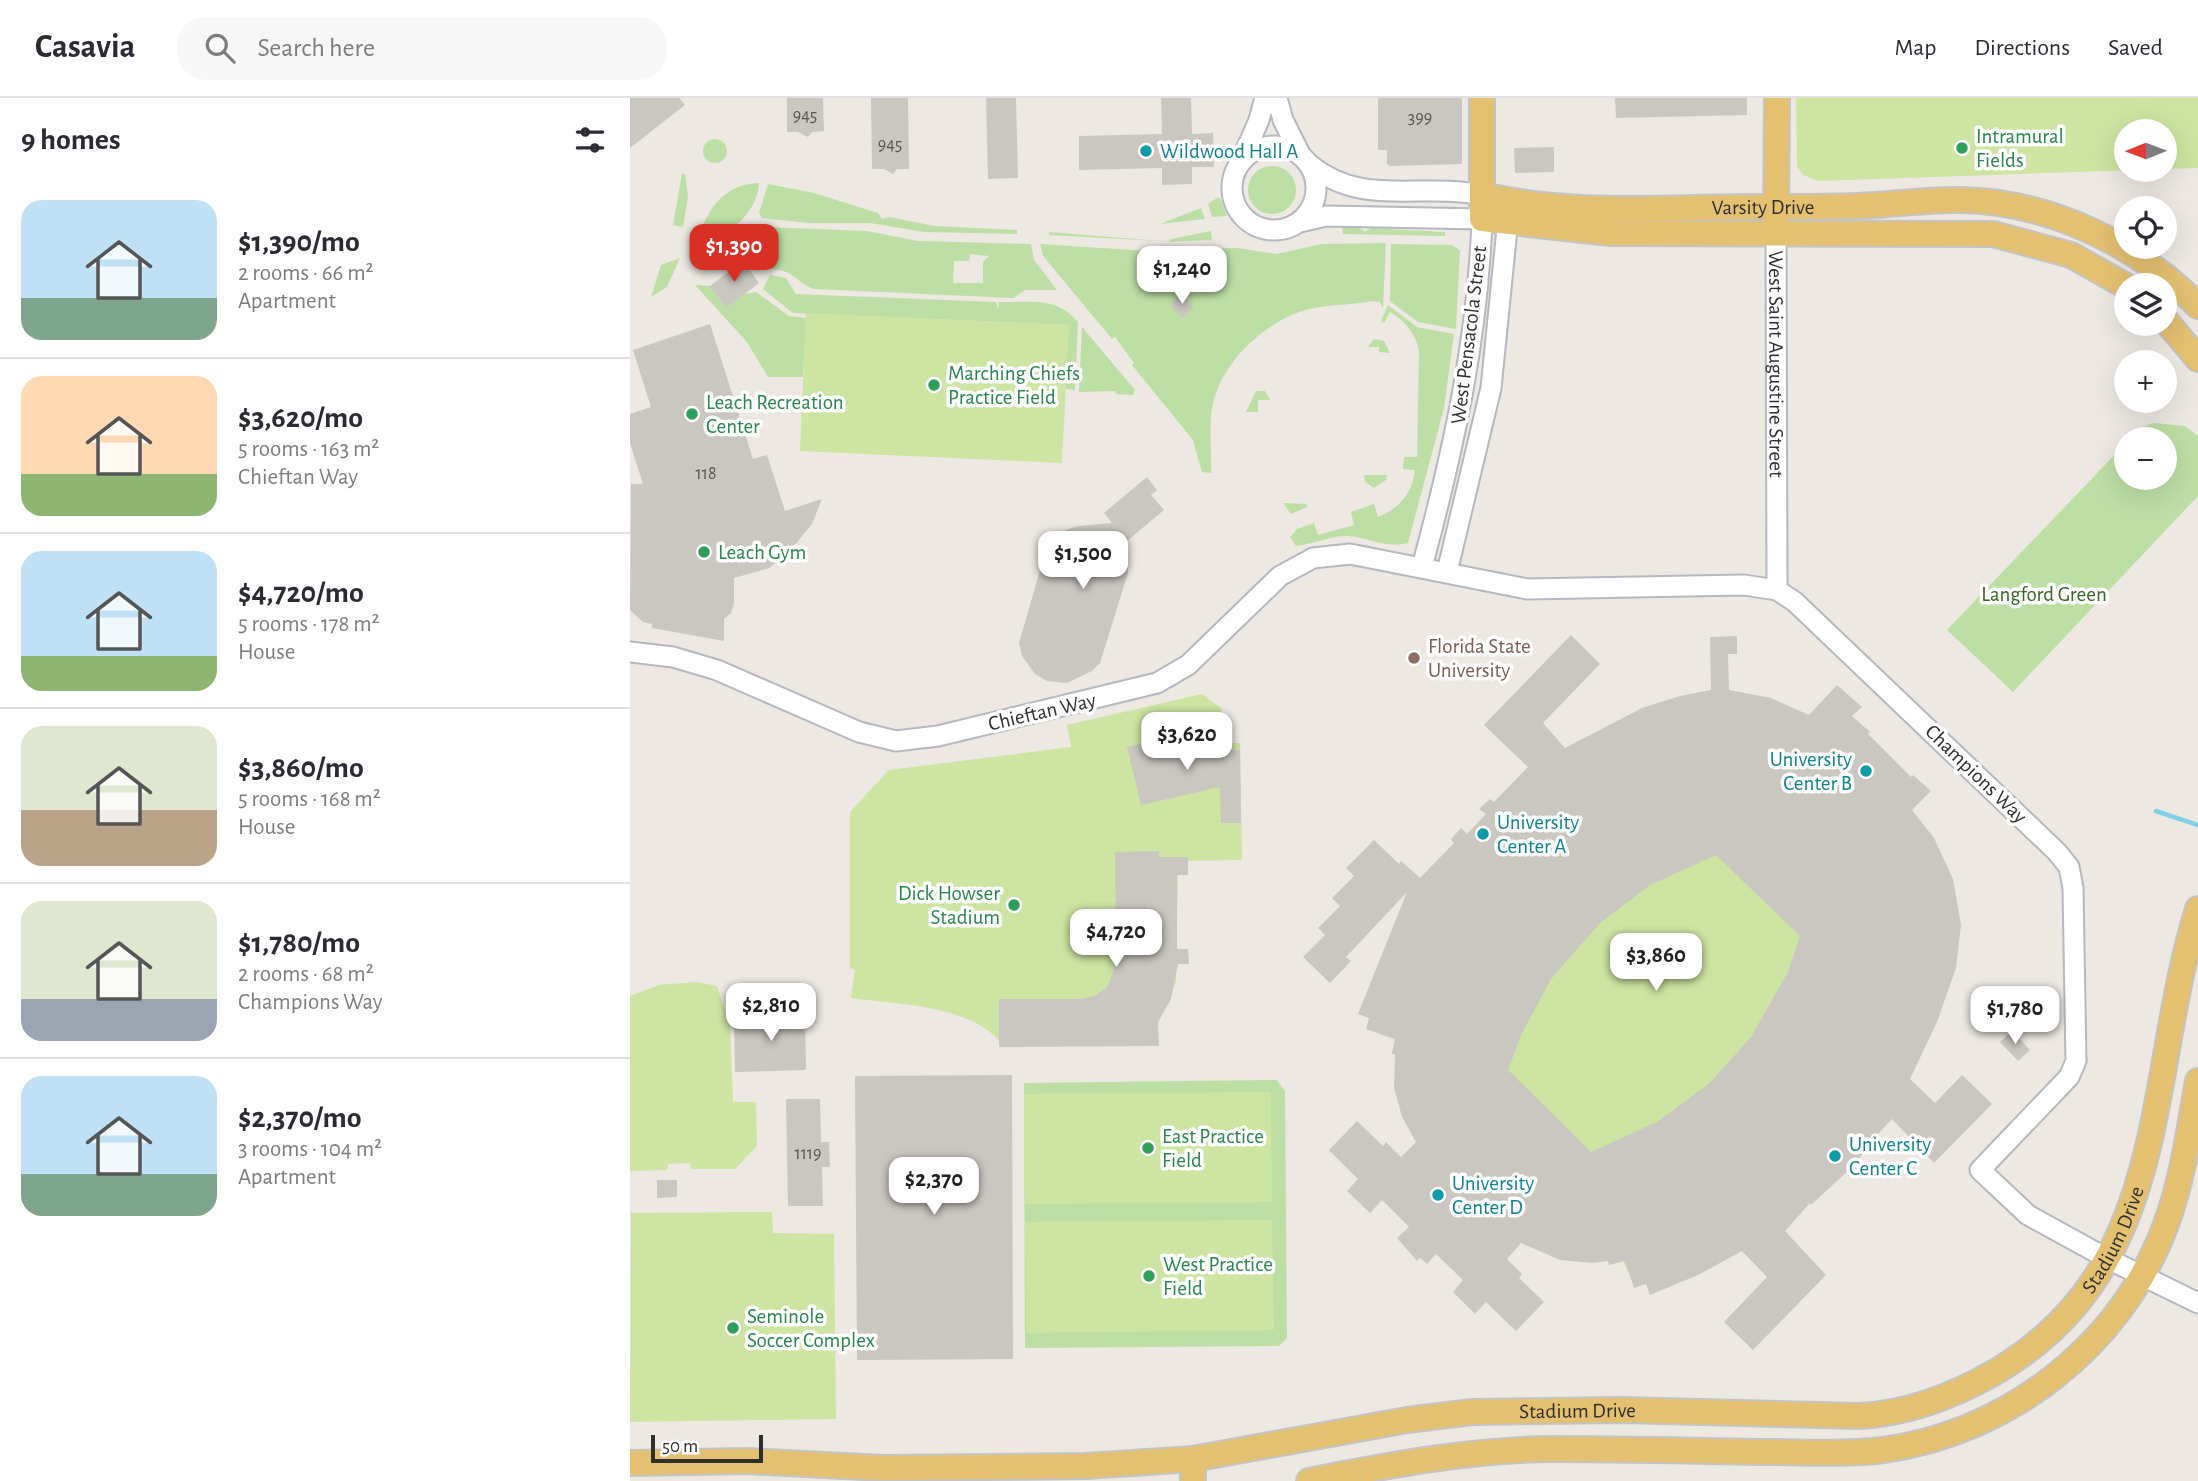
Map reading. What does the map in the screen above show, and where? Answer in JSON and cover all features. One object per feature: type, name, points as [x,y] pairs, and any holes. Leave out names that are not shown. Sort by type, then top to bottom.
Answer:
[{"type":"main road","name":"West Pensacola Street","points":[[1482,98],[1482,207]]},
{"type":"main road","name":"West Saint Augustine Street","points":[[1776,233],[1777,98]]},
{"type":"main road","name":"Varsity Drive","points":[[1509,212],[1777,207],[1959,200],[2034,211],[2109,239],[2152,267],[2198,306]]},
{"type":"main road","name":"Varsity Drive","points":[[1482,207],[1611,233],[1993,234],[2071,255],[2114,279]]},
{"type":"main road","points":[[2177,334],[2198,359]]},
{"type":"main road","name":"Stadium Drive","points":[[638,1469],[747,1461],[883,1468],[1193,1470],[1408,1420],[1472,1412],[1622,1410],[1858,1416],[1895,1413],[1958,1392],[2026,1352],[2082,1297],[2108,1259],[2130,1213],[2144,1171],[2176,996],[2198,909]]},
{"type":"main road","name":"Stadium Drive","points":[[1309,1481],[1415,1461],[1496,1452],[1844,1452],[1908,1445],[1987,1419],[2053,1378],[2092,1344],[2142,1275],[2173,1202],[2198,1081]]},
{"type":"street","points":[[1265,98],[1254,134],[1233,178],[1232,194],[1245,219],[1262,229],[1276,231],[1300,222],[1313,205],[1316,190],[1305,160],[1283,120],[1277,98]]},
{"type":"street","points":[[1240,163],[1253,152],[1267,146],[1288,148],[1305,160]]},
{"type":"street","name":"Varsity Drive","points":[[1305,160],[1331,180],[1356,189],[1455,191],[1482,207]]},
{"type":"street","name":"Varsity Drive","points":[[1300,222],[1326,216],[1482,207]]},
{"type":"street","name":"West Pensacola Street","points":[[1422,567],[1465,387],[1476,307],[1482,207]]},
{"type":"street","name":"West Pensacola Street","points":[[1447,572],[1491,388],[1509,212]]},
{"type":"street","name":"West Saint Augustine Street","points":[[1776,233],[1777,590]]},
{"type":"street","name":"Chieftan Way","points":[[630,652],[673,657],[717,670],[859,732],[896,741],[938,736],[1157,683],[1196,659],[1280,576],[1313,558],[1350,554],[1422,567]]},
{"type":"street","name":"Champions Way","points":[[1422,567],[1527,589],[1744,585],[1777,590],[1795,602],[2057,852],[2069,867],[2073,888],[2076,1061],[2069,1077],[1980,1170],[2028,1215],[2108,1259]]},
{"type":"street","points":[[2108,1259],[2198,1303]]},
{"type":"green space","name":"Intramural Fields","points":[[1796,98],[2198,98],[2198,168],[2177,169],[2177,119],[2114,119],[2114,171],[1819,181],[1803,175],[1797,166]]},
{"type":"green space","points":[[715,139],[724,142],[727,151],[724,160],[715,163],[706,160],[703,151],[706,142]]},
{"type":"green space","points":[[1272,166],[1289,173],[1296,190],[1289,207],[1272,214],[1255,207],[1248,190],[1255,173]]},
{"type":"green space","points":[[682,174],[685,174],[688,197],[683,227],[673,225]]},
{"type":"green space","points":[[759,183],[754,203],[748,213],[732,228],[712,234],[701,233],[706,229],[704,223],[708,214],[725,194],[740,186]]},
{"type":"green space","points":[[768,184],[814,193],[878,213],[882,219],[890,217],[934,226],[1017,230],[1017,234],[924,232],[870,223],[808,223],[762,218],[759,213]]},
{"type":"green space","points":[[1220,198],[1227,216],[1212,217],[1208,204]]},
{"type":"green space","points":[[1201,208],[1205,219],[1160,224]]},
{"type":"green space","points":[[1342,227],[1358,227],[1365,232],[1371,228],[1445,232],[1445,236],[1343,234]]},
{"type":"green space","points":[[756,228],[867,231],[918,241],[1031,244],[1034,260],[1057,290],[1025,290],[1013,298],[814,289],[784,271],[752,262],[747,242]],"holes":[[[970,254],[989,256],[983,262],[983,283],[953,283],[954,261],[969,261]]]},
{"type":"green space","points":[[1211,231],[1212,240],[1168,242],[1171,239]]},
{"type":"green space","points":[[1049,232],[1160,241],[1049,235]]},
{"type":"green space","points":[[1386,243],[1383,308],[1380,302],[1373,301],[1317,307],[1294,314],[1253,340],[1231,365],[1213,402],[1211,473],[1202,472],[1193,440],[1132,365],[1134,363],[1115,337],[1112,339],[1043,256],[1040,244],[1147,251],[1237,248],[1277,254],[1321,244]]},
{"type":"green space","points":[[1391,244],[1451,245],[1460,250],[1456,329],[1418,322],[1390,301]]},
{"type":"green space","points":[[680,258],[667,287],[651,297],[661,265]]},
{"type":"green space","points":[[770,275],[786,278],[796,294],[996,302],[998,310],[999,302],[1051,304],[1070,313],[1078,322],[1075,390],[1066,389],[1068,325],[793,313],[763,289]]},
{"type":"green space","points":[[695,285],[710,286],[726,308],[744,294],[756,292],[789,316],[806,318],[803,377],[768,377],[747,342]]},
{"type":"green space","points":[[1388,305],[1417,327],[1454,334],[1444,408],[1408,543],[1393,545],[1347,536],[1296,546],[1290,537],[1297,529],[1314,523],[1318,535],[1354,525],[1351,512],[1374,504],[1378,517],[1399,505],[1411,486],[1415,470],[1403,469],[1404,457],[1417,457],[1419,350],[1405,323],[1390,312],[1384,323],[1381,321]]},
{"type":"green space","name":"Marching Chiefs Practice Field","points":[[806,313],[1069,325],[1062,463],[800,451]]},
{"type":"green space","points":[[1082,327],[1135,390],[1133,395],[1116,394],[1115,391],[1079,392]]},
{"type":"green space","points":[[1374,339],[1384,341],[1390,353],[1379,352],[1379,347],[1368,347]]},
{"type":"green space","points":[[1256,391],[1265,391],[1270,400],[1258,400],[1258,412],[1246,412]]},
{"type":"green space","name":"Langford Green","points":[[2154,423],[2185,426],[2198,436],[2198,496],[2013,692],[1947,630],[2114,456],[2114,490],[2177,490],[2177,427],[2143,427]]},
{"type":"green space","points":[[1364,475],[1387,475],[1386,480],[1374,488],[1365,482]]},
{"type":"green space","points":[[1283,503],[1307,504],[1307,507],[1291,514]]},
{"type":"green space","name":"Dick Howser Stadium","points":[[1202,694],[1221,708],[1221,743],[1240,743],[1242,860],[1178,861],[1176,982],[1158,1022],[1000,1041],[986,1029],[950,1013],[851,998],[855,970],[850,968],[850,812],[889,770],[1071,747],[1067,725]]},
{"type":"green space","points":[[1892,835],[1631,1277],[1601,1218],[1439,1060],[1392,1054],[1395,1039],[1379,1034],[1384,1015],[1484,861]]},
{"type":"green space","points":[[696,982],[717,986],[730,1024],[733,1102],[756,1102],[757,1146],[735,1169],[691,1169],[690,1163],[668,1164],[667,1170],[630,1171],[630,996],[659,985]]},
{"type":"green space","points":[[1277,1080],[1285,1091],[1287,1338],[1279,1346],[1025,1348],[1024,1083]]},
{"type":"green space","name":"East Practice Field","points":[[1271,1092],[1272,1202],[1025,1204],[1024,1094]]},
{"type":"green space","name":"Seminole Soccer Complex","points":[[772,1212],[773,1233],[834,1234],[836,1419],[630,1422],[631,1213]]},
{"type":"green space","name":"West Practice Field","points":[[1272,1220],[1274,1330],[1026,1333],[1025,1222]]},
{"type":"building","points":[[630,98],[679,98],[685,105],[630,148]]},
{"type":"building","points":[[787,98],[823,98],[824,131],[812,132],[808,137],[798,132],[787,132]]},
{"type":"building","points":[[871,98],[908,98],[909,169],[897,169],[893,174],[884,169],[872,169]]},
{"type":"building","points":[[986,98],[1016,98],[1018,178],[988,179]]},
{"type":"building","name":"Wildwood Hall A","points":[[1161,98],[1191,98],[1192,134],[1213,133],[1214,167],[1192,167],[1192,184],[1162,185],[1162,168],[1079,170],[1079,136],[1162,134]]},
{"type":"building","points":[[1378,98],[1462,98],[1462,164],[1387,164],[1387,150],[1378,150]]},
{"type":"building","points":[[1615,98],[1747,98],[1747,115],[1616,118]]},
{"type":"building","points":[[1554,147],[1554,172],[1515,173],[1514,148]]},
{"type":"building","points":[[743,261],[759,283],[726,308],[710,286]]},
{"type":"building","points":[[1181,294],[1194,308],[1182,318],[1170,304]]},
{"type":"building","points":[[710,324],[753,459],[767,455],[785,511],[822,499],[812,524],[789,552],[769,568],[734,578],[734,604],[731,613],[724,619],[724,641],[652,628],[652,624],[643,622],[630,610],[631,484],[643,484],[630,443],[630,414],[651,407],[633,350]]},
{"type":"building","points":[[1147,477],[1157,490],[1151,495],[1164,510],[1121,546],[1128,563],[1128,573],[1100,663],[1092,671],[1067,683],[1047,681],[1035,674],[1022,656],[1019,643],[1045,553],[1066,530],[1078,526],[1112,523],[1104,513]]},
{"type":"building","points":[[1571,635],[1600,664],[1543,723],[1565,748],[1642,708],[1711,690],[1710,637],[1737,636],[1737,654],[1728,654],[1729,690],[1771,698],[1809,715],[1837,685],[1862,707],[1852,716],[1911,777],[1913,775],[1931,791],[1912,810],[1934,838],[1953,879],[1961,925],[1956,968],[1937,1022],[1910,1079],[1935,1103],[1962,1075],[1992,1104],[1934,1163],[1892,1119],[1850,1169],[1811,1205],[1810,1203],[1785,1231],[1826,1275],[1753,1350],[1724,1322],[1767,1277],[1742,1251],[1698,1275],[1650,1295],[1646,1284],[1634,1288],[1625,1261],[1609,1265],[1608,1261],[1592,1263],[1560,1260],[1521,1243],[1507,1259],[1522,1274],[1519,1278],[1544,1302],[1516,1331],[1486,1302],[1475,1314],[1453,1292],[1463,1280],[1436,1254],[1427,1264],[1420,1258],[1417,1261],[1397,1238],[1409,1227],[1382,1200],[1370,1213],[1347,1191],[1358,1179],[1329,1150],[1357,1121],[1383,1146],[1386,1142],[1401,1157],[1416,1142],[1402,1117],[1394,1087],[1395,1054],[1392,1054],[1395,1039],[1366,1029],[1369,1018],[1358,1014],[1407,892],[1346,957],[1351,961],[1330,983],[1303,957],[1325,935],[1318,928],[1340,906],[1332,898],[1354,876],[1346,868],[1374,840],[1399,864],[1401,861],[1420,878],[1454,843],[1451,839],[1461,828],[1467,834],[1486,814],[1479,809],[1490,799],[1494,802],[1528,767],[1484,725]],"holes":[[[1716,855],[1800,936],[1788,972],[1751,1037],[1710,1083],[1657,1122],[1591,1152],[1508,1070],[1521,1035],[1551,979],[1600,923],[1650,885]]]},
{"type":"building","points":[[1196,731],[1200,750],[1240,750],[1241,823],[1221,823],[1220,787],[1141,805],[1127,747]]},
{"type":"building","points":[[1159,851],[1159,857],[1188,857],[1188,875],[1177,875],[1177,949],[1188,949],[1189,964],[1178,964],[1171,999],[1158,1022],[1159,1046],[999,1047],[999,999],[1081,999],[1095,996],[1108,986],[1116,962],[1115,852]]},
{"type":"building","points":[[805,1012],[806,1070],[735,1072],[734,1023],[751,1023],[751,1013]]},
{"type":"building","points":[[2012,1031],[2030,1050],[2018,1061],[2000,1042]]},
{"type":"building","points":[[1012,1075],[1013,1359],[857,1360],[855,1076]]},
{"type":"building","points":[[786,1099],[820,1099],[821,1142],[829,1142],[830,1167],[822,1167],[823,1206],[788,1206]]},
{"type":"building","points":[[657,1180],[677,1180],[677,1197],[657,1198]]},
{"type":"waterway","points":[[2156,811],[2198,825]]},
{"type":"place","name":"Intramural Fields","points":[[1962,148]]},
{"type":"place","name":"Wildwood Hall A","points":[[1146,151]]},
{"type":"place","name":"Marching Chiefs Practice Field","points":[[934,385]]},
{"type":"place","name":"Leach Recreation Center","points":[[692,414]]},
{"type":"place","name":"Leach Gym","points":[[704,552]]},
{"type":"place","name":"Florida State University","points":[[1414,658]]},
{"type":"place","name":"University Center B","points":[[1866,771]]},
{"type":"place","name":"University Center A","points":[[1483,834]]},
{"type":"place","name":"Dick Howser Stadium","points":[[1014,905]]},
{"type":"place","name":"East Practice Field","points":[[1148,1148]]},
{"type":"place","name":"University Center C","points":[[1835,1156]]},
{"type":"place","name":"University Center D","points":[[1438,1195]]},
{"type":"place","name":"West Practice Field","points":[[1149,1276]]},
{"type":"place","name":"Seminole Soccer Complex","points":[[733,1328]]}]
